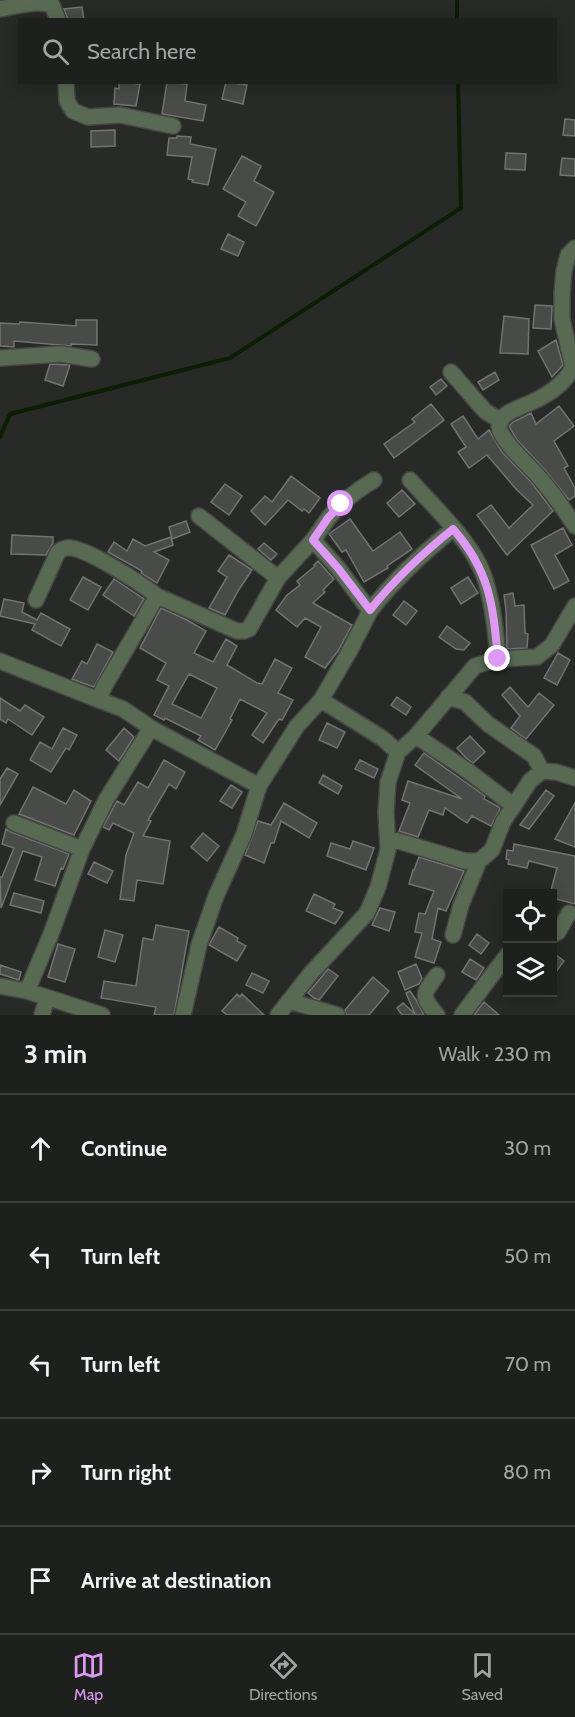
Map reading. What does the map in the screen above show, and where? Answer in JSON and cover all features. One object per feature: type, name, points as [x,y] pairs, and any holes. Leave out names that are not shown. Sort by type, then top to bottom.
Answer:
[{"type":"street","points":[[0,9],[39,1],[47,2],[52,5],[57,18]]},
{"type":"street","points":[[66,84],[68,101],[73,111],[88,117],[120,115],[172,126]]},
{"type":"street","points":[[575,248],[568,255],[562,292],[562,320],[573,367],[568,376],[546,395],[508,412],[499,427],[502,436],[539,477],[575,526]]},
{"type":"street","points":[[0,358],[61,354],[92,359]]},
{"type":"street","points":[[451,372],[485,411],[501,421]]},
{"type":"street","points":[[36,600],[58,552],[66,548],[74,548],[101,559],[157,596],[237,631],[244,631],[249,629],[278,578],[313,540],[328,518],[358,489],[374,480]]},
{"type":"street","points":[[411,480],[466,544],[483,574],[494,614],[498,659]]},
{"type":"street","points":[[199,516],[278,578]]},
{"type":"street","points":[[183,1015],[199,945],[216,896],[244,834],[259,786],[297,726],[321,700],[370,610],[424,552],[453,529]]},
{"type":"street","points":[[313,540],[370,610]]},
{"type":"street","points":[[99,700],[104,687],[157,596]]},
{"type":"street","points":[[278,1015],[311,973],[367,913],[378,887],[388,850],[386,812],[388,782],[398,752],[416,736],[475,666],[498,659],[537,657],[552,645],[575,606]]},
{"type":"street","points":[[0,661],[123,710],[151,728],[259,786]]},
{"type":"street","points":[[448,697],[465,702],[488,724],[534,756],[542,771]]},
{"type":"street","points":[[321,700],[382,738],[398,752]]},
{"type":"street","points":[[27,991],[82,849],[106,800],[151,728]]},
{"type":"street","points":[[416,736],[514,806]]},
{"type":"street","points":[[453,935],[461,905],[479,861],[492,850],[503,822],[530,782],[542,771],[556,772],[575,778]]},
{"type":"street","points":[[14,823],[82,849]]},
{"type":"street","points":[[388,838],[465,861],[479,861]]},
{"type":"street","points":[[557,932],[569,913]]},
{"type":"street","points":[[462,1015],[503,959]]},
{"type":"street","points":[[437,975],[424,996],[425,1001],[437,1015]]},
{"type":"street","points":[[0,986],[27,991],[102,1015]]},
{"type":"street","points":[[42,1015],[47,998]]},
{"type":"street","points":[[290,1001],[337,1015]]},
{"type":"building","points":[[82,7],[84,18],[67,18],[64,9]]},
{"type":"building","points":[[119,84],[140,84],[136,106],[114,104],[115,88],[119,89]]},
{"type":"building","points":[[167,84],[187,84],[185,101],[206,105],[203,121],[162,114]]},
{"type":"building","points":[[226,84],[247,85],[243,104],[222,99]]},
{"type":"building","points":[[565,119],[575,120],[575,136],[563,135]]},
{"type":"building","points":[[115,130],[115,146],[91,147],[91,131]]},
{"type":"building","points":[[177,136],[191,137],[190,144],[216,149],[208,185],[188,179],[192,157],[167,155],[169,138],[177,138]]},
{"type":"building","points":[[506,153],[526,154],[525,170],[505,169]]},
{"type":"building","points":[[242,156],[261,166],[254,181],[274,192],[256,226],[238,216],[246,202],[223,189]]},
{"type":"building","points":[[562,158],[575,159],[575,176],[560,175]]},
{"type":"building","points":[[228,234],[244,242],[238,256],[221,249]]},
{"type":"building","points":[[535,305],[552,306],[551,329],[533,328]]},
{"type":"building","points":[[504,316],[529,319],[528,354],[500,353]]},
{"type":"building","points":[[76,320],[97,320],[97,345],[71,344],[71,346],[14,341],[14,347],[0,346],[0,323],[76,326]]},
{"type":"building","points":[[556,340],[563,365],[552,377],[538,351]]},
{"type":"building","points":[[50,364],[70,365],[63,386],[45,380]]},
{"type":"building","points":[[495,372],[499,380],[483,390],[478,382]]},
{"type":"building","points":[[441,379],[447,386],[436,395],[430,387]]},
{"type":"building","points":[[431,404],[444,420],[394,458],[384,444],[415,422],[412,419]]},
{"type":"building","points":[[559,406],[574,426],[554,441],[568,466],[564,468],[575,488],[575,496],[569,500],[517,440],[509,426],[531,413],[536,424]]},
{"type":"building","points":[[463,416],[478,439],[489,430],[502,452],[532,483],[553,511],[507,555],[477,515],[491,505],[509,528],[533,505],[487,455],[469,468],[458,452],[466,447],[451,424]]},
{"type":"building","points":[[291,476],[320,498],[309,513],[304,509],[302,511],[288,500],[265,525],[251,511],[265,496],[272,502]]},
{"type":"building","points":[[225,484],[242,496],[229,515],[211,502]]},
{"type":"building","points":[[402,490],[415,504],[399,517],[387,503]]},
{"type":"building","points":[[350,519],[373,551],[400,532],[412,549],[387,566],[388,568],[364,582],[346,550],[342,552],[329,534]]},
{"type":"building","points":[[186,521],[190,532],[172,539],[169,527]]},
{"type":"building","points":[[563,528],[572,545],[555,555],[569,581],[554,589],[531,545]]},
{"type":"building","points":[[12,535],[53,537],[53,543],[46,555],[11,554]]},
{"type":"building","points":[[171,537],[173,545],[154,552],[169,560],[157,583],[141,573],[142,571],[108,552],[114,542],[127,551],[133,539],[145,546]]},
{"type":"building","points":[[264,543],[277,554],[271,560],[258,549]]},
{"type":"building","points":[[229,555],[252,570],[225,615],[209,608],[227,577],[218,571]]},
{"type":"building","points":[[318,561],[334,579],[313,603],[352,625],[338,651],[325,668],[305,657],[321,627],[305,618],[297,627],[276,610],[287,595],[300,585],[297,581]]},
{"type":"building","points":[[83,577],[101,587],[88,610],[70,600]]},
{"type":"building","points":[[468,577],[478,593],[461,604],[451,588]]},
{"type":"building","points":[[114,579],[144,599],[134,616],[103,595]]},
{"type":"building","points":[[513,593],[515,606],[524,605],[525,633],[528,634],[527,648],[507,649],[504,595]]},
{"type":"building","points":[[4,599],[24,603],[22,612],[37,620],[41,613],[70,629],[61,646],[32,630],[35,624],[0,616]]},
{"type":"building","points":[[404,601],[417,611],[406,625],[393,615]]},
{"type":"building","points":[[161,608],[206,631],[194,653],[213,662],[226,639],[237,646],[227,665],[257,683],[262,684],[275,659],[292,668],[278,693],[293,700],[282,720],[279,719],[263,743],[252,735],[267,713],[240,699],[230,719],[232,720],[215,750],[198,740],[201,736],[154,715],[169,686],[157,680],[166,663],[140,648]],"holes":[[[189,674],[217,688],[201,718],[172,704]]]},
{"type":"building","points":[[447,626],[470,643],[464,650],[456,649],[439,637]]},
{"type":"building","points":[[97,644],[113,652],[94,687],[72,679],[82,661],[87,664]]},
{"type":"building","points":[[558,653],[570,660],[557,685],[544,678]]},
{"type":"building","points":[[510,687],[528,707],[539,693],[554,705],[526,739],[511,728],[520,716],[502,695]]},
{"type":"building","points":[[397,697],[411,707],[406,715],[391,705]]},
{"type":"building","points":[[0,698],[20,711],[25,705],[44,717],[32,735],[8,719],[6,723],[0,719]]},
{"type":"building","points":[[327,723],[345,732],[337,748],[319,740]]},
{"type":"building","points":[[63,728],[77,735],[69,750],[66,748],[51,772],[30,760],[40,742],[52,749]]},
{"type":"building","points":[[124,728],[134,737],[119,761],[106,750]]},
{"type":"building","points":[[470,736],[485,752],[473,763],[457,748]]},
{"type":"building","points":[[424,753],[485,796],[484,799],[499,807],[491,826],[472,816],[467,823],[445,808],[443,815],[429,810],[418,837],[399,831],[410,803],[402,800],[408,781],[462,799],[415,765]]},
{"type":"building","points":[[164,760],[185,772],[176,789],[169,784],[148,820],[151,821],[143,836],[170,841],[163,884],[137,880],[134,901],[120,899],[126,855],[134,833],[113,823],[109,830],[103,827],[117,801],[124,805],[138,782],[148,788]]},
{"type":"building","points":[[360,760],[378,769],[374,778],[355,769]]},
{"type":"building","points":[[7,768],[18,774],[0,805],[0,779]]},
{"type":"building","points":[[323,775],[342,786],[338,794],[319,783]]},
{"type":"building","points":[[231,785],[242,792],[232,808],[220,801]]},
{"type":"building","points":[[33,787],[66,804],[74,790],[91,801],[74,835],[19,814]]},
{"type":"building","points":[[546,790],[554,796],[529,829],[520,825]]},
{"type":"building","points":[[284,803],[317,823],[309,838],[281,821],[264,863],[245,855],[258,821],[271,825]]},
{"type":"building","points":[[575,803],[575,847],[555,839]]},
{"type":"building","points":[[6,829],[69,854],[55,886],[35,880],[42,857],[23,851],[1,908],[0,877],[2,877],[14,848],[2,844]]},
{"type":"building","points":[[203,833],[219,846],[207,861],[191,847]]},
{"type":"building","points":[[353,841],[374,848],[366,870],[327,856],[331,843],[350,849]]},
{"type":"building","points":[[514,844],[575,856],[575,904],[557,899],[557,889],[551,889],[557,868],[529,861],[527,868],[508,864],[507,850],[513,851]]},
{"type":"building","points":[[419,857],[464,871],[446,911],[438,908],[432,939],[441,942],[434,963],[415,957],[422,933],[415,932],[419,913],[425,914],[434,891],[409,884]]},
{"type":"building","points":[[94,862],[113,871],[107,883],[88,874]]},
{"type":"building","points":[[14,893],[44,901],[41,913],[10,905]]},
{"type":"building","points":[[314,894],[335,904],[333,908],[343,912],[335,924],[306,911]]},
{"type":"building","points":[[380,908],[395,912],[389,931],[372,925]]},
{"type":"building","points":[[156,925],[189,931],[174,1015],[154,1015],[156,1007],[101,998],[104,981],[136,986],[143,938],[153,940]]},
{"type":"building","points":[[219,927],[238,938],[237,941],[246,946],[237,961],[209,945]]},
{"type":"building","points":[[105,930],[123,935],[115,962],[98,957]]},
{"type":"building","points":[[477,934],[489,943],[481,954],[469,945]]},
{"type":"building","points":[[58,944],[75,949],[65,982],[48,977]]},
{"type":"building","points":[[557,956],[564,961],[557,970]]},
{"type":"building","points":[[470,959],[484,968],[476,980],[462,972]]},
{"type":"building","points":[[416,964],[422,978],[419,984],[405,990],[398,972]]},
{"type":"building","points":[[0,965],[21,972],[19,980],[0,974]]},
{"type":"building","points":[[328,969],[338,976],[319,1000],[308,993]]},
{"type":"building","points":[[252,973],[269,981],[263,993],[246,985]]},
{"type":"building","points":[[373,977],[389,991],[369,1015],[346,1015],[345,1010]]},
{"type":"building","points":[[410,991],[424,1015],[402,1015],[397,1008],[403,1003],[415,1014],[406,993]]},
{"type":"building","points":[[237,994],[240,997],[242,994],[264,1015],[227,1015],[222,1011]]},
{"type":"building","points":[[484,1002],[499,1015],[474,1015]]},
{"type":"waterway","points":[[457,0],[457,18]]},
{"type":"waterway","points":[[0,437],[10,414],[230,358],[461,208],[458,84]]},
{"type":"route","points":[[341,504],[313,540],[370,610],[424,552],[453,529],[466,544],[483,574],[494,614],[498,659]]}]
